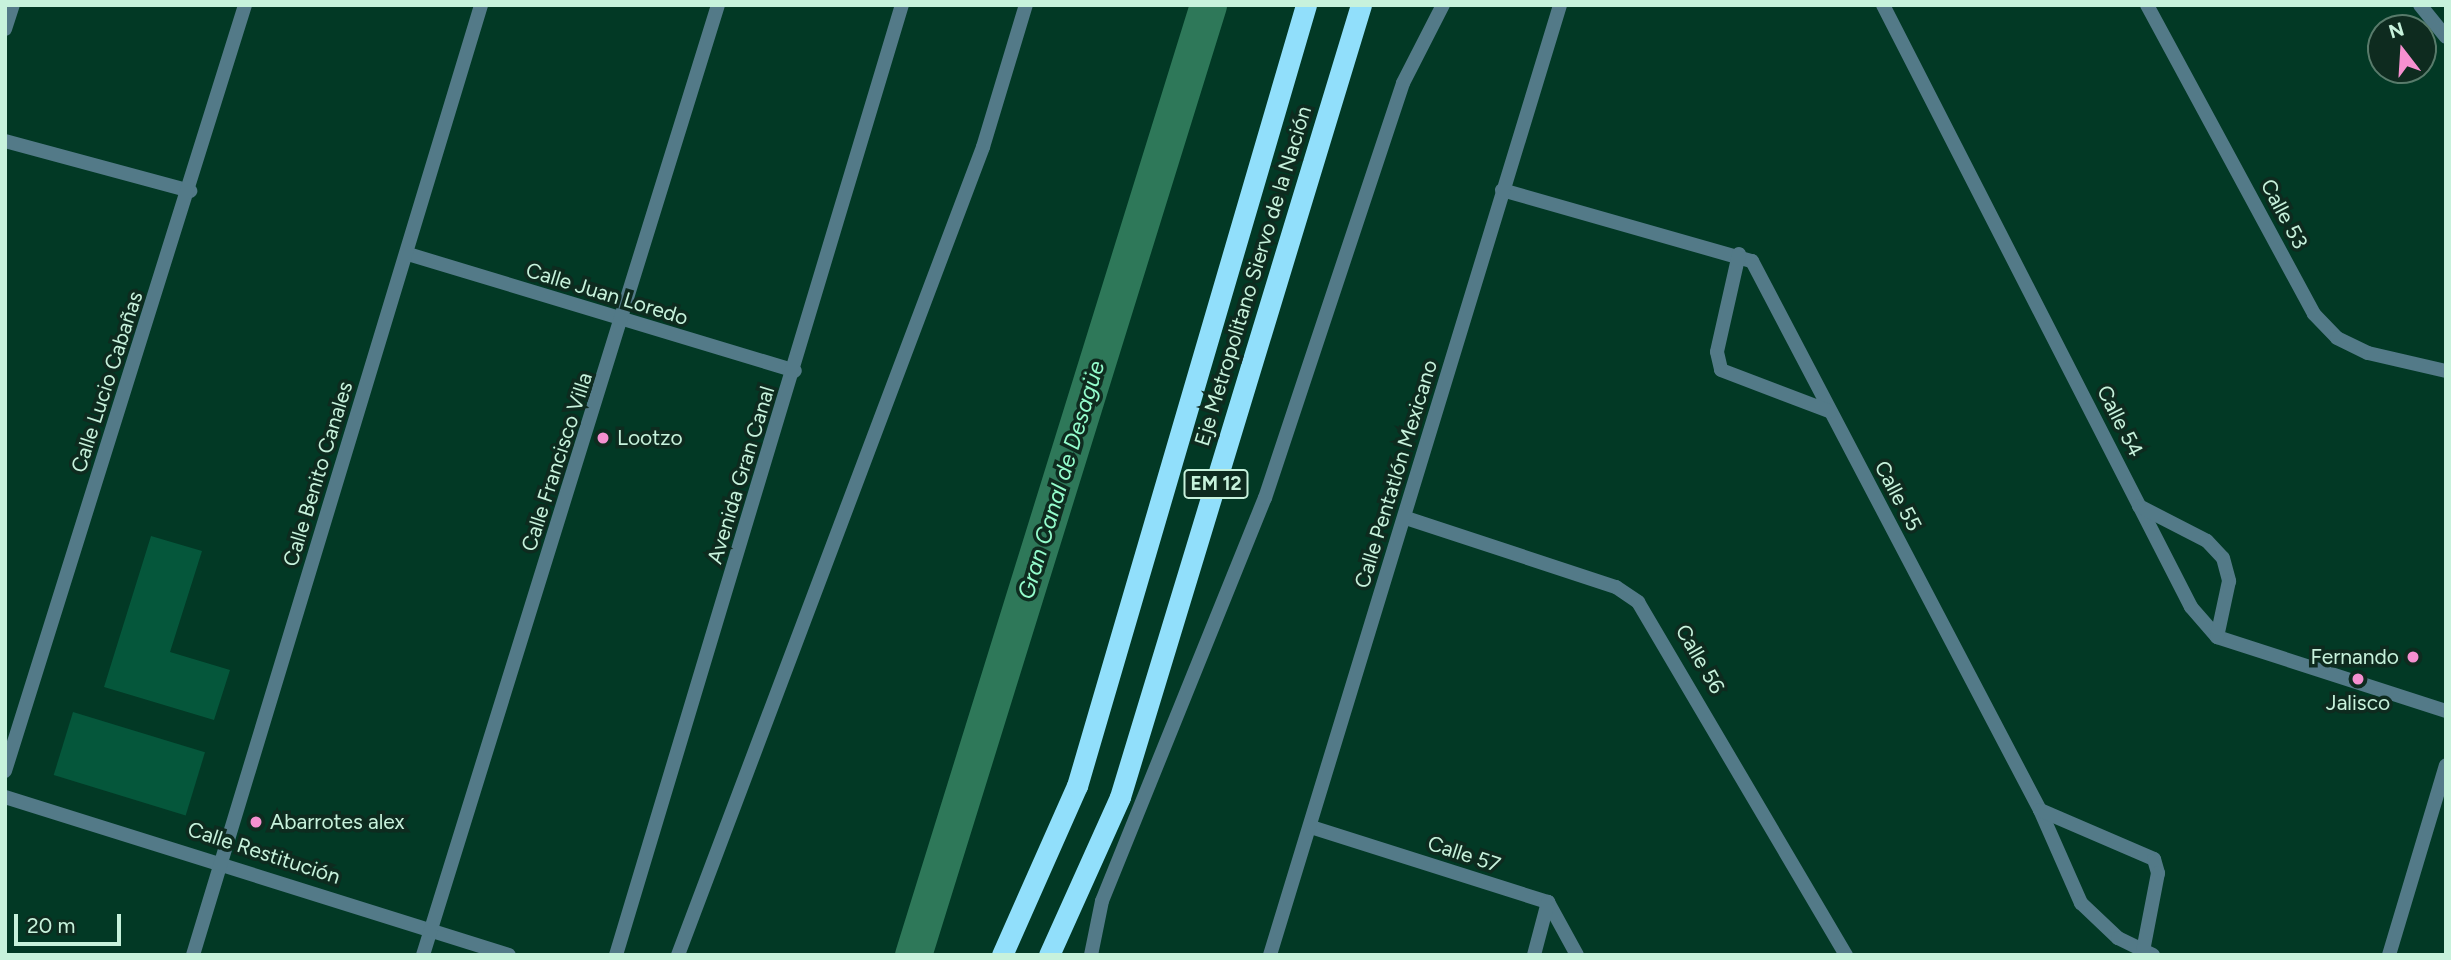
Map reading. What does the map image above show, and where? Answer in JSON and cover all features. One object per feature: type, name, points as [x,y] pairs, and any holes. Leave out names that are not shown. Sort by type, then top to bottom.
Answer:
[{"type":"highway","name":"Eje Metropolitano Siervo de la Nación","points":[[1002,955],[1077,786],[1306,5]]},
{"type":"highway","name":"Eje Metropolitano Siervo de la Nación","points":[[1049,955],[1120,797],[1361,5]]},
{"type":"street","points":[[5,29],[13,5]]},
{"type":"street","name":"Calle Lucio Cabañas","points":[[5,771],[190,191],[246,5]]},
{"type":"street","name":"Calle Benito Canales","points":[[193,955],[408,254],[481,5]]},
{"type":"street","name":"Calle Francisco Villa","points":[[422,955],[623,322],[718,5]]},
{"type":"street","name":"Avenida Gran Canal","points":[[616,955],[795,371],[902,5]]},
{"type":"street","points":[[678,955],[983,147],[1026,5]]},
{"type":"street","points":[[1091,955],[1102,901],[1265,498],[1403,83],[1443,5]]},
{"type":"street","name":"Calle Pentatlón Mexicano","points":[[1270,955],[1406,518],[1502,190],[1560,5]]},
{"type":"street","name":"Calle 54","points":[[1882,5],[2191,607],[2217,637]]},
{"type":"street","name":"Calle 53","points":[[2147,5],[2314,314],[2337,338],[2368,353],[2446,371]]},
{"type":"street","points":[[2420,5],[2435,30],[2446,37]]},
{"type":"street","points":[[5,141],[190,191]]},
{"type":"street","name":"Calle 55","points":[[1502,190],[1739,254],[1762,274],[1829,411],[2040,810],[2081,903],[2118,938],[2148,953]]},
{"type":"street","name":"Calle Juan Loredo","points":[[408,254],[623,322],[795,371]]},
{"type":"street","points":[[1739,254],[1717,352],[1721,370],[1829,411]]},
{"type":"street","points":[[2139,506],[2207,541],[2223,558],[2229,581],[2217,637],[2446,711]]},
{"type":"street","name":"Calle 56","points":[[1406,518],[1616,587],[1638,602],[1846,955]]},
{"type":"street","points":[[2389,955],[2446,765]]},
{"type":"street","name":"Calle Restitución","points":[[5,797],[221,861],[509,955]]},
{"type":"street","points":[[2040,810],[2154,859],[2158,873],[2148,953]]},
{"type":"street","name":"Calle 57","points":[[1311,827],[1548,902]]},
{"type":"street","points":[[1534,955],[1548,902]]},
{"type":"street","points":[[1548,902],[1577,955]]},
{"type":"building","points":[[151,536],[202,551],[170,652],[230,670],[214,720],[104,687]]},
{"type":"building","points":[[73,712],[205,752],[186,815],[54,775]]},
{"type":"waterway","name":"Gran Canal de Desagüe","points":[[913,955],[1208,5]]},
{"type":"place","name":"Lootzo","points":[[603,438]]},
{"type":"place","name":"Fernando","points":[[2413,657]]},
{"type":"place","name":"Jalisco","points":[[2358,679]]},
{"type":"place","name":"Abarrotes alex","points":[[256,822]]}]
